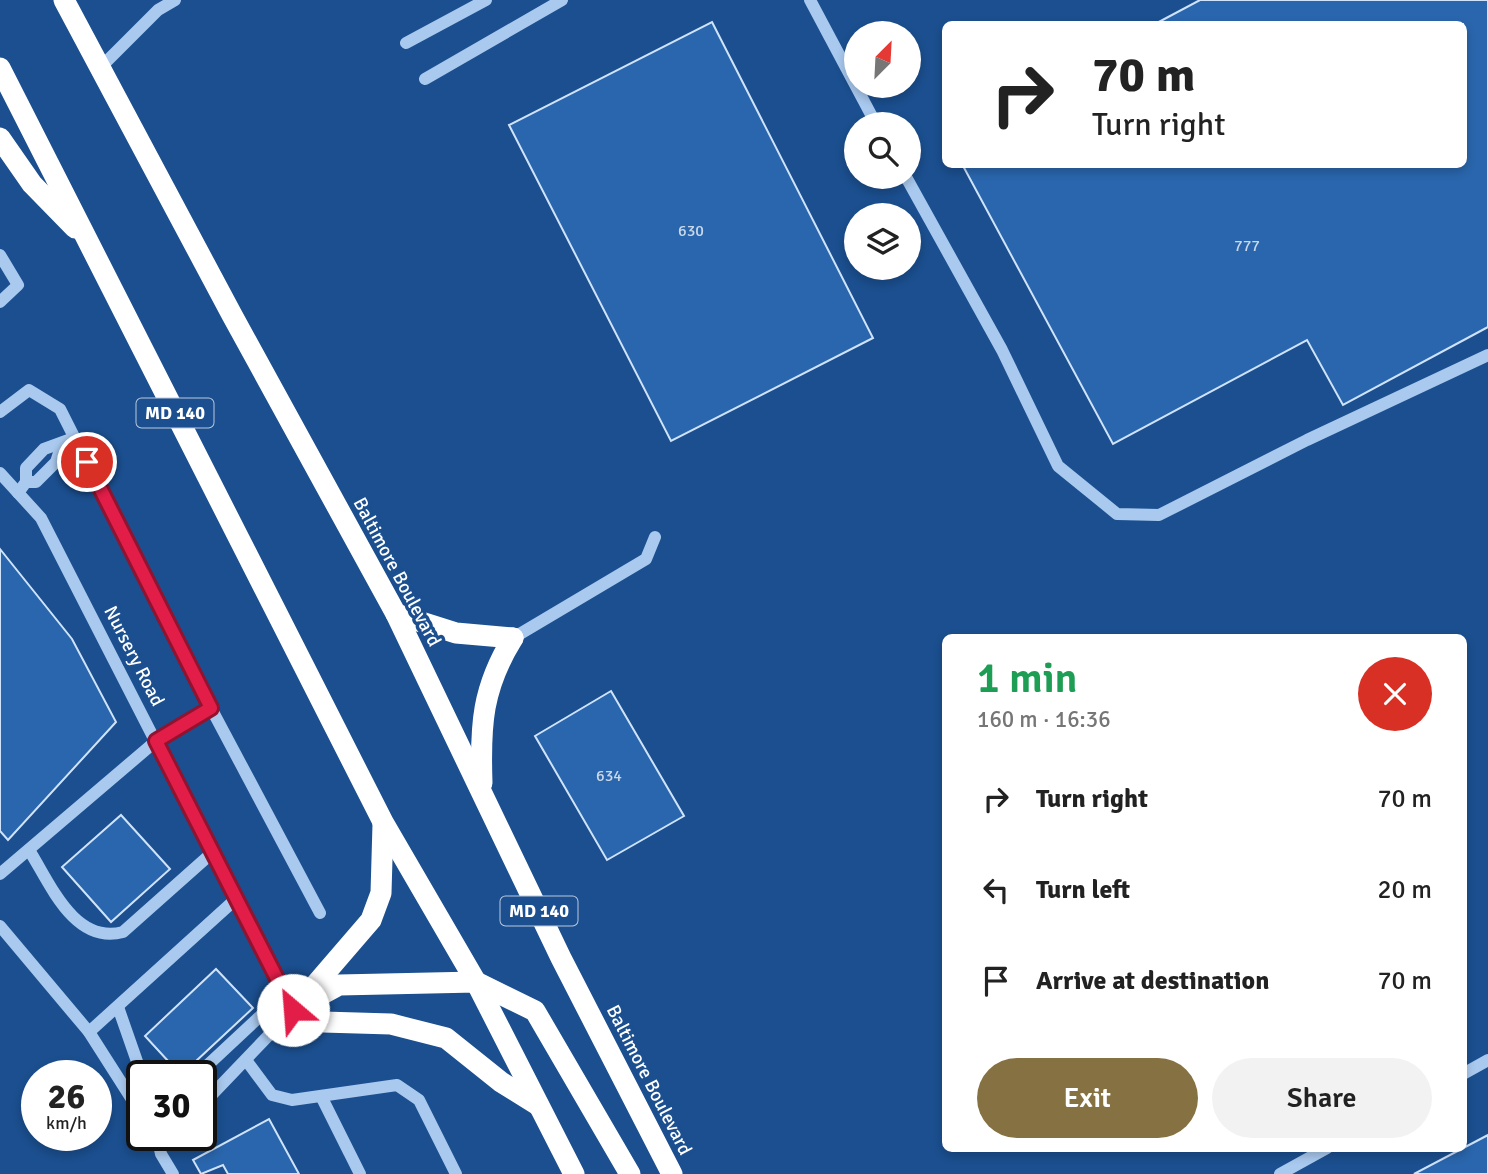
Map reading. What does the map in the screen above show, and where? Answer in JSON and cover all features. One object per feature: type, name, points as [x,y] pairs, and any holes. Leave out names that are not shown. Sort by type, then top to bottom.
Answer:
[{"type":"highway","name":"Baltimore Boulevard","points":[[64,0],[396,614],[561,958],[672,1174]]},
{"type":"highway","name":"MD 140","points":[[0,68],[383,822],[476,982],[574,1174]]},
{"type":"highway","points":[[0,138],[32,184],[90,244]]},
{"type":"highway","points":[[396,614],[456,633],[513,638],[495,667],[482,710],[483,793]]},
{"type":"highway","points":[[289,1002],[371,920],[382,893],[383,822]]},
{"type":"highway","points":[[289,1002],[339,985],[476,982],[535,1011],[630,1174]]},
{"type":"highway","points":[[289,1002],[323,1022],[391,1024],[446,1038],[501,1082],[540,1107]]},
{"type":"street","points":[[100,68],[158,10],[175,0]]},
{"type":"street","points":[[406,43],[469,4],[486,0]]},
{"type":"street","points":[[425,79],[562,0]]},
{"type":"street","points":[[810,0],[870,112]]},
{"type":"street","points":[[912,189],[1002,349],[1058,466],[1117,514],[1159,515],[1307,440],[1488,355]]},
{"type":"street","points":[[0,255],[19,285],[0,302]]},
{"type":"street","points":[[0,412],[29,390],[60,409],[211,708],[320,913]]},
{"type":"street","points":[[22,487],[26,468],[44,449],[74,438]]},
{"type":"street","name":"Nursery Road","points":[[0,473],[22,487],[41,518],[289,1002]]},
{"type":"street","points":[[513,638],[646,559],[655,537]]},
{"type":"street","points":[[0,874],[156,741],[211,708]]},
{"type":"street","points":[[29,850],[66,909],[79,923],[94,932],[111,936],[123,932],[213,852]]},
{"type":"street","points":[[89,1032],[237,898]]},
{"type":"street","points":[[0,926],[89,1032],[126,1090]]},
{"type":"street","points":[[217,1090],[246,1060],[289,1002]]},
{"type":"street","points":[[216,1060],[289,1002]]},
{"type":"street","points":[[118,1007],[137,1060]]},
{"type":"street","points":[[246,1060],[272,1095],[292,1100],[397,1085],[410,1092],[419,1100],[456,1174]]},
{"type":"street","points":[[1467,1072],[1488,1060]]},
{"type":"street","points":[[321,1096],[360,1174]]},
{"type":"street","points":[[160,1151],[173,1174]]},
{"type":"street","points":[[1280,1174],[1320,1152]]},
{"type":"building","points":[[1200,0],[1488,0],[1488,327],[1343,405],[1307,340],[1113,444],[964,168],[1467,168],[1467,21],[1161,21]]},
{"type":"building","points":[[712,22],[873,338],[671,441],[509,125]]},
{"type":"building","points":[[0,549],[72,639],[116,722],[8,840],[0,831]]},
{"type":"building","points":[[611,691],[684,816],[607,860],[535,736]]},
{"type":"building","points":[[121,815],[170,869],[111,922],[62,867]]},
{"type":"building","points":[[216,969],[253,1008],[197,1060],[167,1060],[145,1036]]},
{"type":"building","points":[[269,1119],[299,1174],[228,1174],[223,1165],[201,1174],[193,1160],[210,1151],[217,1151],[217,1147]]},
{"type":"building","points":[[1488,1135],[1488,1174],[1414,1174],[1456,1152],[1467,1152],[1467,1146]]},
{"type":"route","points":[[87,462],[211,708],[156,741],[293,1010]]}]
